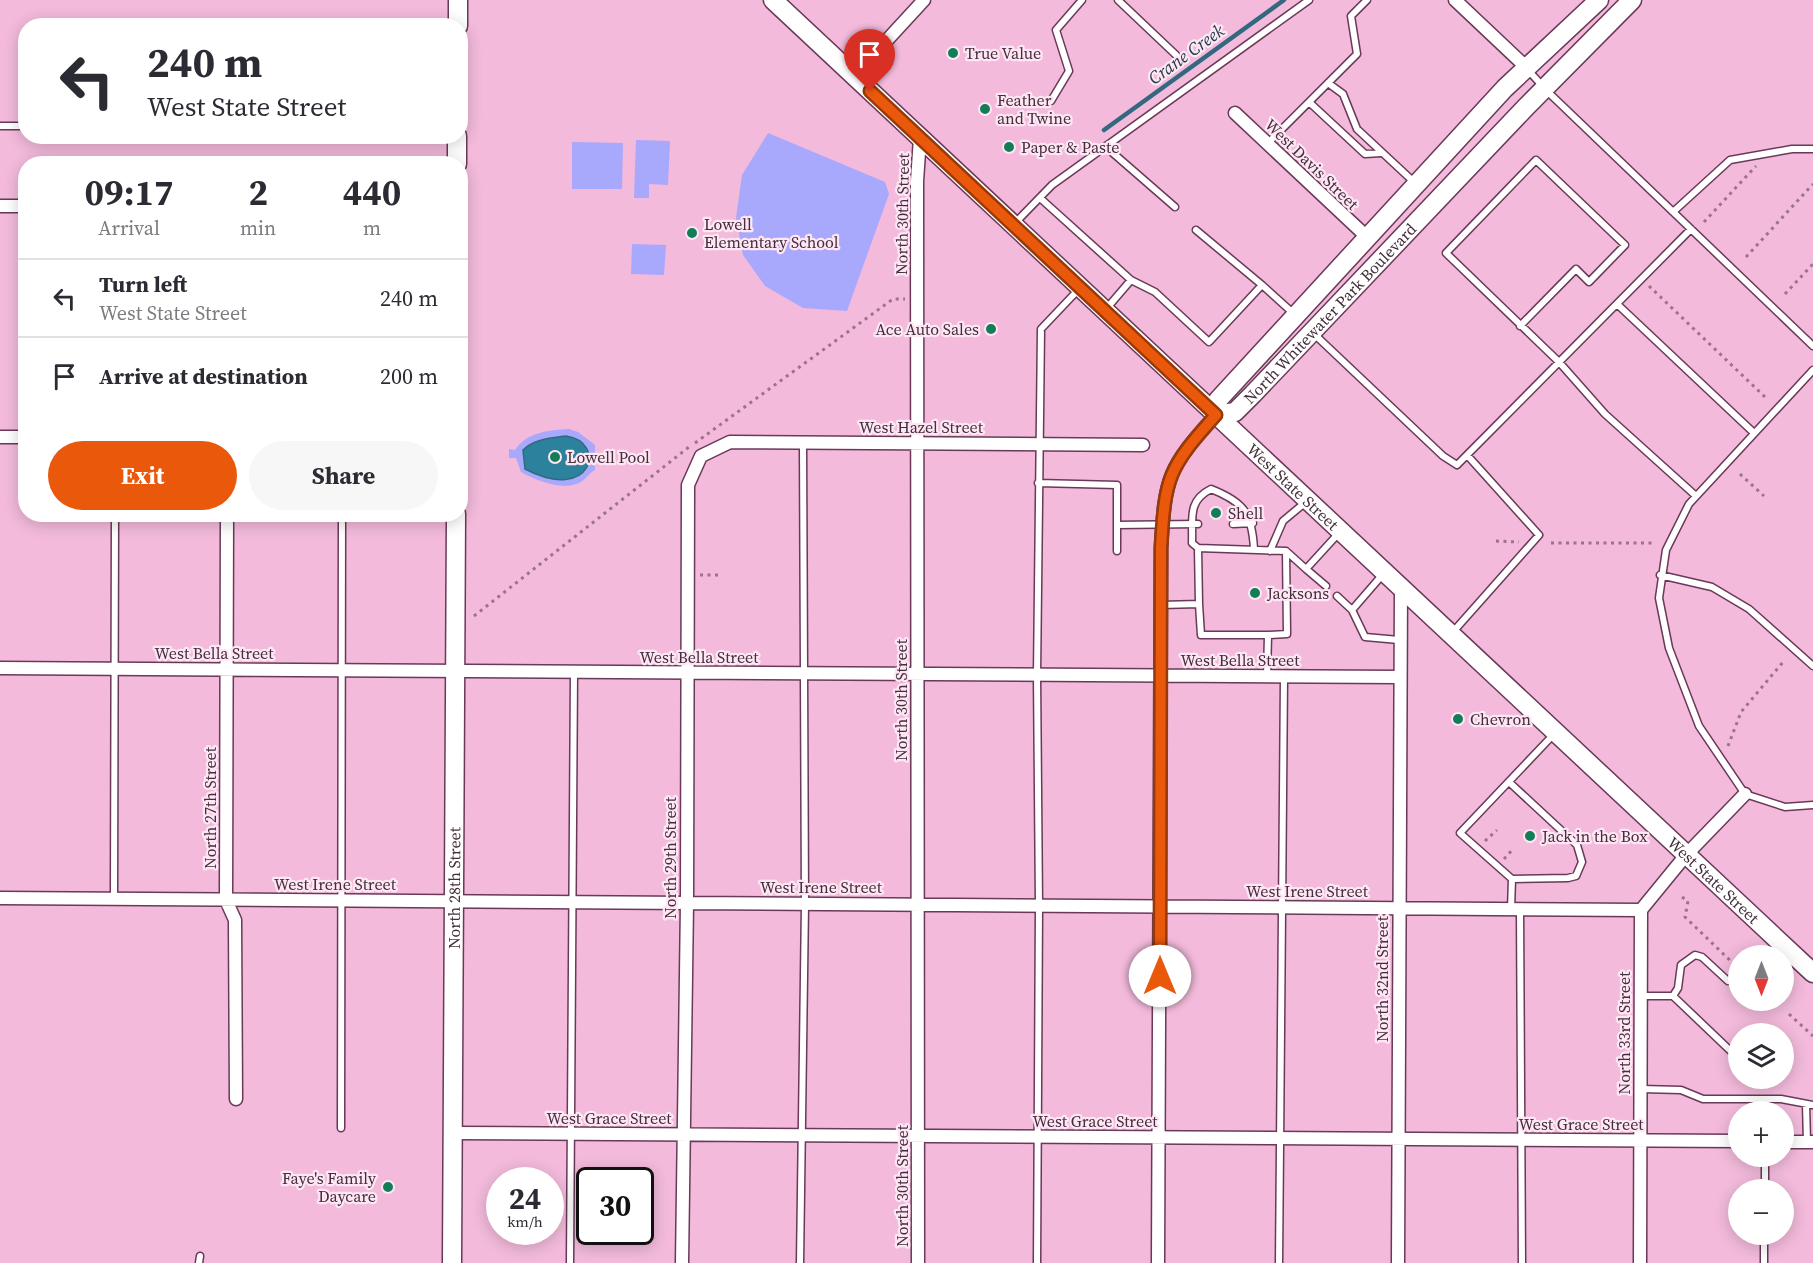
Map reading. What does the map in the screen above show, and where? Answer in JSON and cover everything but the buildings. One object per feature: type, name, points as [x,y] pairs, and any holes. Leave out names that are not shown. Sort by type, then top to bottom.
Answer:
[{"type":"street","points":[[458,0],[458,18]]},
{"type":"street","name":"West State Street","points":[[774,0],[1813,974]]},
{"type":"street","points":[[854,76],[924,0]]},
{"type":"street","points":[[1455,0],[1527,68]]},
{"type":"street","name":"North Whitewater Park Boulevard","points":[[1599,0],[1527,68],[1367,237],[1218,400],[1216,415],[1235,412],[1632,0]]},
{"type":"street","name":"West Davis Street","points":[[1235,113],[1367,237]]},
{"type":"street","name":"North 30th Street","points":[[918,1263],[917,181],[920,138]]},
{"type":"street","points":[[0,206],[18,206]]},
{"type":"street","points":[[1158,1263],[1161,604],[1164,496],[1171,473],[1183,452],[1216,415]]},
{"type":"street","points":[[0,437],[18,437]]},
{"type":"street","name":"West Hazel Street","points":[[701,456],[730,442],[1143,445]]},
{"type":"street","name":"North 29th Street","points":[[682,1263],[687,903],[688,485],[701,456]]},
{"type":"street","name":"North 27th Street","points":[[227,522],[226,900],[236,920],[236,1099]]},
{"type":"street","name":"North 28th Street","points":[[452,1263],[456,522]]},
{"type":"street","name":"North 32nd Street","points":[[1398,1263],[1401,588]]},
{"type":"street","name":"West Bella Street","points":[[0,668],[574,672],[688,675],[1399,677]]},
{"type":"street","points":[[1641,910],[1686,855],[1745,794]]},
{"type":"street","name":"West Irene Street","points":[[0,898],[1641,910]]},
{"type":"street","name":"North 33rd Street","points":[[1640,1263],[1641,910]]},
{"type":"street","name":"West Grace Street","points":[[452,1133],[1728,1141]]},
{"type":"street","points":[[1794,1142],[1810,1142]]},
{"type":"lane","points":[[1051,101],[1069,71],[1056,30],[1082,0]]},
{"type":"lane","points":[[1118,0],[1176,55]]},
{"type":"lane","points":[[1013,225],[1052,185],[1309,0]]},
{"type":"lane","points":[[1267,144],[1357,54],[1351,16],[1367,0]]},
{"type":"lane","points":[[1527,68],[1545,89],[1813,346]]},
{"type":"lane","points":[[1328,83],[1343,94],[1357,129],[1418,185]]},
{"type":"lane","points":[[1309,102],[1365,154],[1382,153]]},
{"type":"lane","points":[[0,126],[18,126]]},
{"type":"lane","points":[[1106,147],[1175,207]]},
{"type":"lane","points":[[1674,212],[1730,160],[1792,149],[1813,149]]},
{"type":"lane","points":[[1520,326],[1575,269],[1589,282],[1625,245],[1536,160],[1446,253],[1520,326],[1559,362],[1605,414],[1696,496]]},
{"type":"lane","points":[[1040,198],[1131,280],[1155,292],[1209,342],[1262,285]]},
{"type":"lane","points":[[1312,333],[1443,456],[1457,465],[1691,229]]},
{"type":"lane","points":[[1196,230],[1262,285],[1296,317]]},
{"type":"lane","points":[[1104,310],[1131,280]]},
{"type":"lane","points":[[1037,1263],[1040,906],[1037,675],[1041,329],[1080,287]]},
{"type":"lane","points":[[1617,303],[1754,433]]},
{"type":"lane","points":[[1813,370],[1696,496],[1674,529],[1666,550],[1660,575],[1659,598],[1662,623],[1679,680],[1699,726],[1745,794],[1785,807],[1813,805]]},
{"type":"lane","points":[[800,1263],[805,904],[803,443]]},
{"type":"lane","points":[[1450,634],[1539,535],[1467,455]]},
{"type":"lane","points":[[1038,483],[1117,485],[1117,551]]},
{"type":"lane","points":[[1254,549],[1253,523],[1233,498],[1211,489],[1199,495],[1194,502],[1196,524],[1192,543],[1198,548],[1286,551],[1326,586]]},
{"type":"lane","points":[[1270,551],[1282,521],[1307,500]]},
{"type":"lane","points":[[114,899],[115,522]]},
{"type":"lane","points":[[341,1128],[342,522]]},
{"type":"lane","points":[[1233,524],[1253,523]]},
{"type":"lane","points":[[1117,525],[1196,524]]},
{"type":"lane","points":[[1306,569],[1340,531]]},
{"type":"lane","points":[[1198,548],[1201,635],[1287,634],[1286,551]]},
{"type":"lane","points":[[1352,610],[1384,573]]},
{"type":"lane","points":[[1660,575],[1712,587],[1749,609],[1813,666]]},
{"type":"lane","points":[[1337,596],[1352,610],[1365,637],[1399,640]]},
{"type":"lane","points":[[1161,604],[1199,604]]},
{"type":"lane","points":[[1268,635],[1268,677]]},
{"type":"lane","points":[[570,1263],[574,672]]},
{"type":"lane","points":[[1279,1263],[1284,677]]},
{"type":"lane","points":[[1522,1263],[1516,909],[1512,879],[1460,833],[1556,733]]},
{"type":"lane","points":[[1509,782],[1577,845],[1582,862],[1576,876],[1568,878],[1512,879]]},
{"type":"lane","points":[[1674,996],[1678,988],[1681,964],[1695,955],[1702,957],[1728,981]]},
{"type":"lane","points":[[1641,996],[1674,996],[1728,1048]]},
{"type":"lane","points":[[1640,1089],[1682,1090],[1703,1099],[1781,1099],[1809,1104],[1810,1142]]},
{"type":"lane","points":[[1764,1245],[1764,1263]]},
{"type":"path","points":[[1704,222],[1761,159]]},
{"type":"path","points":[[1746,257],[1813,184]]},
{"type":"path","points":[[1785,294],[1813,264]]},
{"type":"path","points":[[1643,280],[1765,397]]},
{"type":"path","points":[[474,616],[719,424],[893,299],[907,298]]},
{"type":"path","points":[[1740,474],[1764,496]]},
{"type":"path","points":[[1496,541],[1519,542]]},
{"type":"path","points":[[1551,543],[1654,543]]},
{"type":"path","points":[[688,575],[722,575]]},
{"type":"path","points":[[1728,746],[1741,712],[1783,662]]},
{"type":"path","points":[[1478,849],[1497,830]]},
{"type":"path","points":[[1682,897],[1688,901],[1685,917],[1728,958]]},
{"type":"path","points":[[1789,1014],[1813,1036]]},
{"type":"shaded area","points":[[768,133],[885,182],[889,194],[847,311],[803,308],[765,286],[743,255],[736,218],[742,175]]},
{"type":"shaded area","points":[[636,140],[670,141],[668,185],[649,184],[649,198],[634,198]]},
{"type":"shaded area","points":[[572,142],[623,143],[622,189],[572,189]]},
{"type":"shaded area","points":[[632,244],[666,245],[664,275],[631,274]]},
{"type":"shaded area","name":"Lowell Pool","points":[[569,429],[578,432],[595,445],[595,470],[579,483],[562,486],[541,481],[521,472],[516,458],[509,458],[509,449],[515,450],[532,436],[546,431]]},
{"type":"shaded area","name":"Lowell Pool","points":[[566,436],[579,441],[587,449],[589,458],[586,468],[578,476],[566,479],[548,478],[525,469],[523,450],[527,446],[543,440]]},
{"type":"waterway","name":"Crane Creek","points":[[1104,130],[1284,0]]},
{"type":"place","name":"True Value","points":[[953,53]]},
{"type":"place","name":"Feather and Twine","points":[[985,109]]},
{"type":"place","name":"Paper & Paste","points":[[1009,147]]},
{"type":"place","name":"Lowell Elementary School","points":[[692,233]]},
{"type":"place","name":"Ace Auto Sales","points":[[991,329]]},
{"type":"place","name":"Lowell Pool","points":[[555,457]]},
{"type":"place","name":"Shell","points":[[1216,513]]},
{"type":"place","name":"Jacksons","points":[[1255,593]]},
{"type":"place","name":"Chevron","points":[[1458,719]]},
{"type":"place","name":"Jack in the Box","points":[[1530,836]]},
{"type":"place","name":"Faye's Family Daycare","points":[[388,1187]]},
{"type":"route","points":[[870,91],[1216,415],[1183,452],[1171,473],[1164,496],[1161,548],[1160,976]]}]
